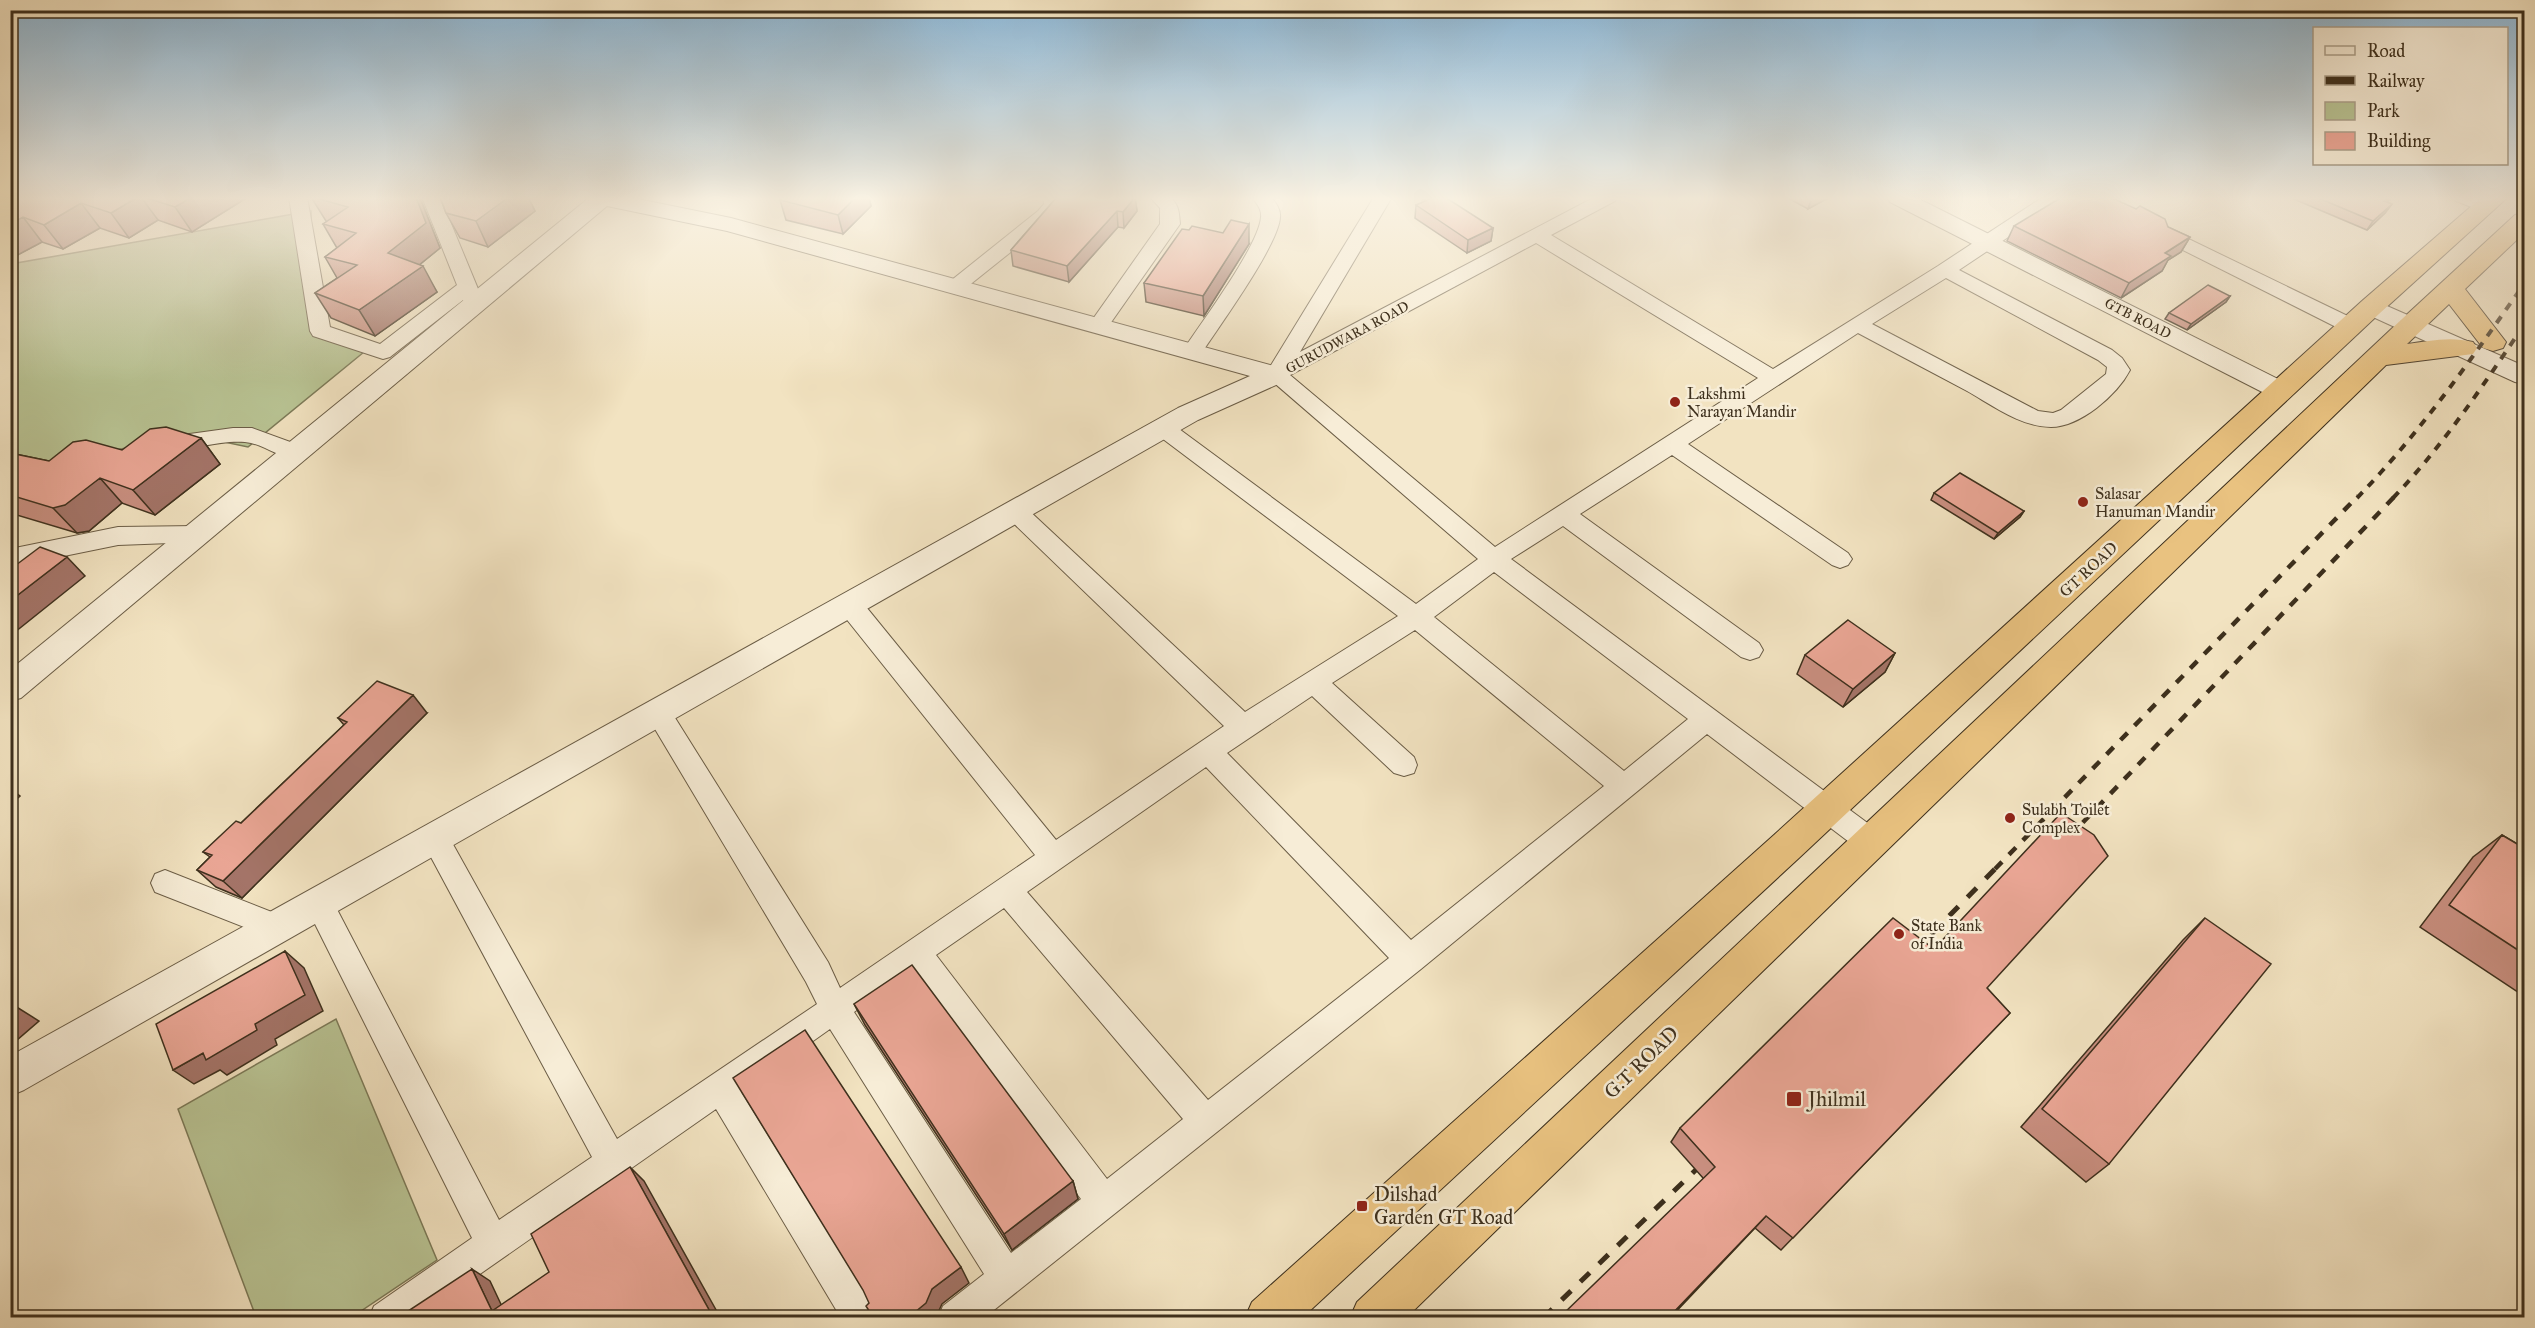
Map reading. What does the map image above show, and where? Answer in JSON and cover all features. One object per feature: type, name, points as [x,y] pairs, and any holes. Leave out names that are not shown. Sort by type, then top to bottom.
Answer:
[{"type":"highway","name":"GT ROAD","points":[[1268,1317],[1787,846],[2281,391],[2421,259]]},
{"type":"highway","points":[[2379,357],[2483,259]]},
{"type":"highway","points":[[2451,289],[2493,342]]},
{"type":"highway","points":[[2379,357],[2449,347],[2463,348]]},
{"type":"highway","name":"G.T ROAD","points":[[1373,1317],[2379,357]]},
{"type":"street","points":[[308,259],[320,331],[384,352],[471,296],[520,259]]},
{"type":"street","points":[[456,259],[471,296]]},
{"type":"street","points":[[854,259],[1276,375],[1494,559],[1871,842]]},
{"type":"street","points":[[956,287],[991,259]]},
{"type":"street","points":[[1098,326],[1145,259]]},
{"type":"street","points":[[1192,352],[1251,259]]},
{"type":"street","points":[[10,1077],[1188,414],[1276,375],[1345,259]]},
{"type":"street","name":"GURUDWARA ROAD","points":[[1276,375],[1492,259]]},
{"type":"street","points":[[1577,259],[1773,378]]},
{"type":"street","points":[[386,1317],[1243,727],[1416,617],[1494,559],[1563,514],[1961,259]]},
{"type":"street","name":"GTB ROAD","points":[[2022,259],[2281,391]]},
{"type":"street","points":[[2216,259],[2351,326]]},
{"type":"street","points":[[1857,324],[2030,416],[2042,419],[2056,421],[2068,416],[2115,378],[2119,370],[2115,363],[2105,355],[1945,270]]},
{"type":"street","points":[[10,689],[296,452],[471,296]]},
{"type":"street","points":[[2379,300],[2418,318],[2493,342],[2524,356]]},
{"type":"street","points":[[2418,318],[2463,348],[2524,376]]},
{"type":"street","points":[[1163,428],[1416,617],[1624,787]]},
{"type":"street","points":[[149,448],[233,435],[252,435],[296,452]]},
{"type":"street","points":[[1672,444],[1840,559]]},
{"type":"street","points":[[1015,511],[1243,727]]},
{"type":"street","points":[[1563,514],[1750,650]]},
{"type":"street","points":[[10,558],[118,536],[197,534]]},
{"type":"street","points":[[849,604],[1053,857]]},
{"type":"street","points":[[1314,682],[1404,765]]},
{"type":"street","points":[[658,712],[817,972],[834,1008],[1006,1277]]},
{"type":"street","points":[[954,1317],[1104,1202],[1410,959],[1707,719]]},
{"type":"street","points":[[1209,751],[1410,959]]},
{"type":"street","points":[[435,838],[612,1162]]},
{"type":"street","points":[[165,883],[277,927]]},
{"type":"street","points":[[1006,889],[1205,1121]]},
{"type":"street","points":[[320,903],[493,1244]]},
{"type":"street","points":[[916,952],[1104,1202]]},
{"type":"street","points":[[720,1087],[861,1317]]},
{"type":"green space","points":[[39,259],[312,259],[314,327],[364,352],[248,447],[191,435],[11,471],[11,264]]},
{"type":"green space","points":[[336,1019],[437,1260],[352,1317],[256,1317],[178,1109]]},
{"type":"building","points":[[333,259],[404,259],[423,266],[359,310],[315,293],[357,265]]},
{"type":"building","points":[[1042,259],[1073,259],[1067,266]]},
{"type":"building","points":[[1161,259],[1227,259],[1203,296],[1144,283]]},
{"type":"building","points":[[2081,259],[2166,259],[2129,283]]},
{"type":"building","points":[[2208,285],[2230,296],[2191,324],[2169,313]]},
{"type":"building","points":[[166,427],[201,438],[133,490],[100,478],[65,505],[53,508],[10,495],[10,453],[49,461],[73,442],[86,440],[122,450],[150,429]]},
{"type":"building","points":[[1960,473],[2024,511],[1998,533],[1934,493]]},
{"type":"building","points":[[40,547],[67,557],[10,601],[10,563],[16,565]]},
{"type":"building","points":[[1848,620],[1895,653],[1853,689],[1805,655]]},
{"type":"building","points":[[377,681],[413,695],[223,881],[197,870],[212,855],[203,852],[236,821],[241,823],[347,722],[338,718]]},
{"type":"building","points":[[2061,813],[2094,835],[2108,856],[1987,988],[2010,1013],[1793,1238],[1766,1216],[1669,1317],[1560,1317],[1715,1167],[1680,1128],[1893,918],[1934,949]]},
{"type":"building","points":[[2502,835],[2524,848],[2524,954],[2449,905]]},
{"type":"building","points":[[2205,918],[2271,964],[2109,1164],[2042,1109]]},
{"type":"building","points":[[285,951],[305,995],[255,1024],[257,1030],[206,1060],[203,1053],[173,1070],[156,1024]]},
{"type":"building","points":[[912,965],[1073,1181],[1004,1234],[854,1004]]},
{"type":"building","points":[[805,1030],[961,1267],[932,1289],[926,1303],[909,1317],[873,1317],[866,1306],[869,1303],[863,1290],[733,1078]]},
{"type":"building","points":[[630,1167],[713,1317],[399,1317],[472,1269],[492,1311],[549,1272],[531,1234]]},
{"type":"railway","points":[[2357,498],[2424,421],[2524,284]]},
{"type":"railway","points":[[2393,498],[2446,436],[2524,325]]},
{"type":"railway","points":[[1995,869],[2358,496]]},
{"type":"railway","points":[[2069,837],[2395,496]]},
{"type":"railway","points":[[1913,953],[1996,868]]},
{"type":"railway","points":[[1543,1318],[1707,1159]]},
{"type":"place","name":"Lakshmi Narayan Mandir","points":[[1675,402]]},
{"type":"place","name":"Salasar Hanuman Mandir","points":[[2083,502]]},
{"type":"place","name":"Sulabh Toilet Complex","points":[[2010,818]]},
{"type":"place","name":"State Bank of India","points":[[1899,934]]},
{"type":"place","name":"Jhilmil","points":[[1794,1099]]},
{"type":"place","name":"Dilshad Garden GT Road","points":[[1362,1206]]}]
